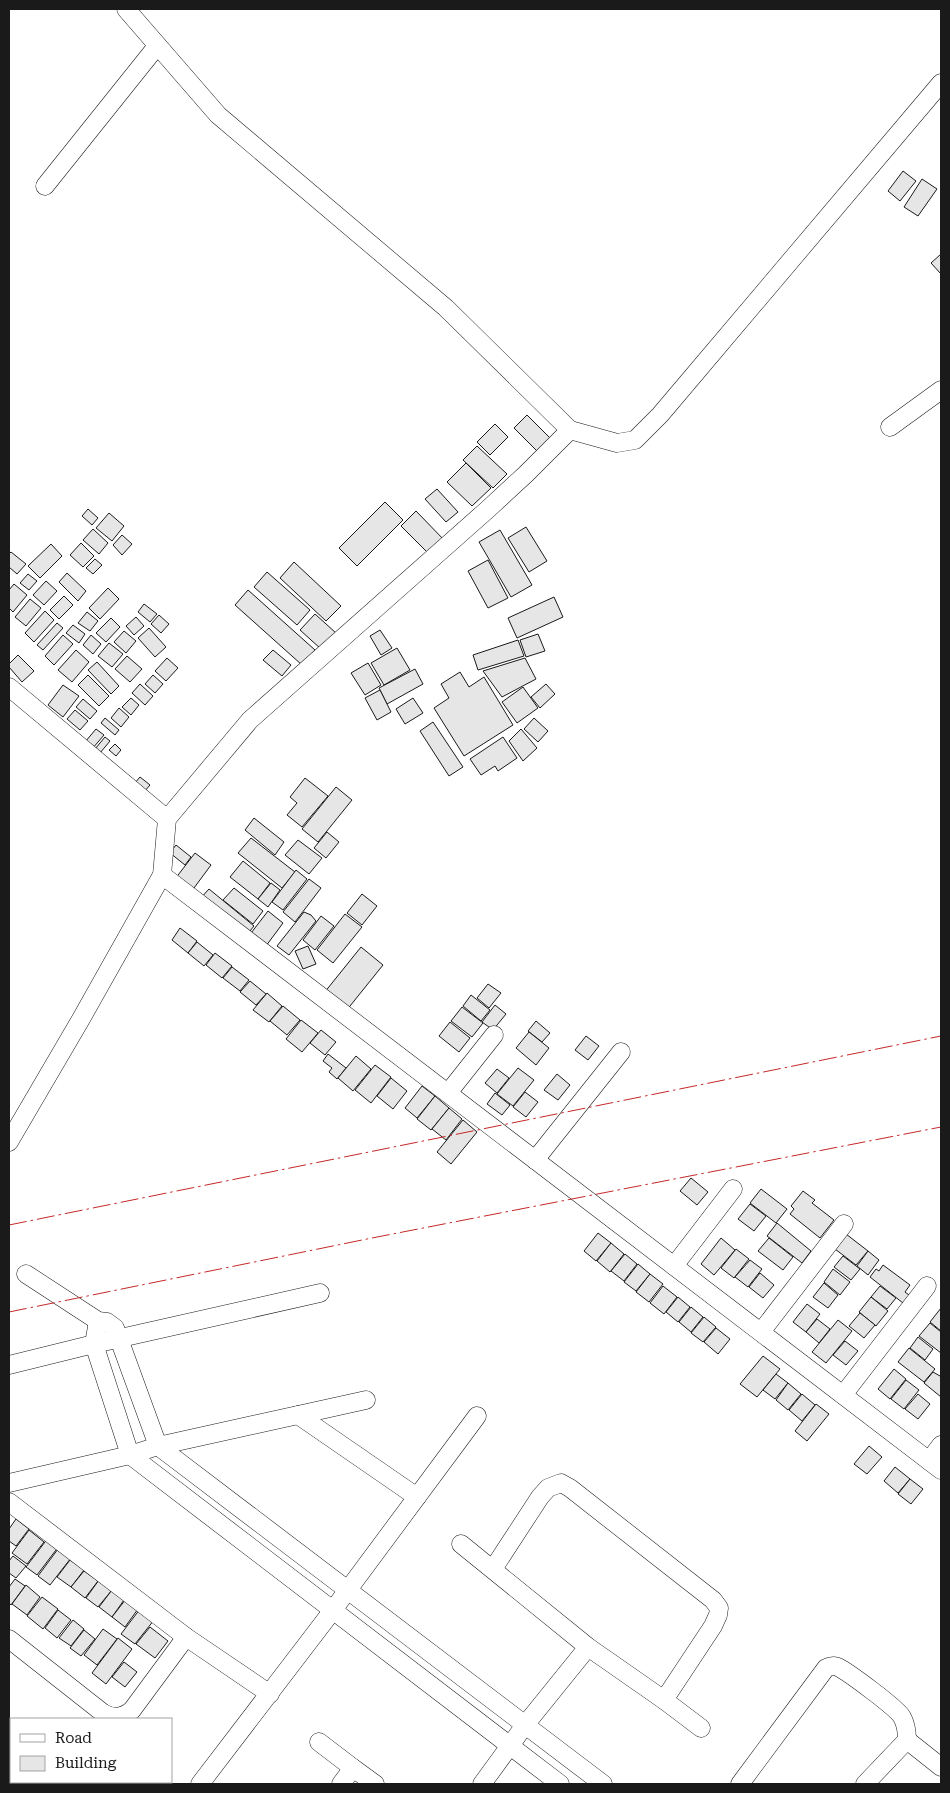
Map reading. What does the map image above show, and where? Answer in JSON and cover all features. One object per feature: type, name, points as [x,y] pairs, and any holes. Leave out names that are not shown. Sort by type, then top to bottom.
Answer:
[{"type":"street","points":[[126,9],[218,115],[446,308],[570,430],[617,443],[635,440],[660,415],[941,83]]},
{"type":"street","points":[[45,186],[157,46]]},
{"type":"street","points":[[890,427],[941,390]]},
{"type":"street","points":[[9,1142],[162,875],[167,819],[250,720],[494,504],[570,430]]},
{"type":"street","points":[[9,687],[167,819]]},
{"type":"street","points":[[162,875],[935,1466],[941,1445]]},
{"type":"street","points":[[448,1093],[494,1035]]},
{"type":"street","points":[[535,1160],[621,1052]]},
{"type":"street","points":[[674,1266],[733,1189]]},
{"type":"street","points":[[761,1332],[844,1224]]},
{"type":"street","points":[[26,1274],[98,1321],[112,1325],[115,1328],[158,1446],[603,1784]]},
{"type":"street","points":[[843,1395],[927,1286]]},
{"type":"street","points":[[9,1366],[94,1344],[320,1293]]},
{"type":"street","points":[[98,1321],[94,1344],[130,1455],[560,1784]]},
{"type":"street","points":[[9,1483],[130,1455],[158,1446],[366,1400]]},
{"type":"street","points":[[298,1414],[417,1497]]},
{"type":"street","points":[[200,1784],[348,1591],[477,1416]]},
{"type":"street","points":[[493,1568],[548,1488],[562,1484],[570,1488],[713,1600],[719,1608],[713,1626],[664,1700]]},
{"type":"street","points":[[9,1502],[186,1637],[270,1694]]},
{"type":"street","points":[[461,1544],[588,1646],[701,1728]]},
{"type":"street","points":[[9,1639],[103,1712],[117,1718],[125,1716],[132,1710],[186,1637]]},
{"type":"street","points":[[482,1784],[588,1646]]},
{"type":"street","points":[[740,1784],[826,1668],[831,1666],[836,1666],[856,1679],[901,1715],[907,1730],[907,1740],[865,1784]]},
{"type":"street","points":[[907,1740],[941,1767]]},
{"type":"street","points":[[319,1742],[374,1784]]},
{"type":"street","points":[[341,1784],[353,1768]]},
{"type":"building","points":[[903,171],[916,181],[900,201],[888,191]]},
{"type":"building","points":[[922,179],[937,189],[918,216],[904,207]]},
{"type":"building","points":[[941,254],[941,274],[931,263]]},
{"type":"building","points":[[527,415],[552,440],[539,453],[514,428]]},
{"type":"building","points":[[495,424],[508,437],[490,455],[477,442]]},
{"type":"building","points":[[477,446],[507,474],[493,488],[463,460]]},
{"type":"building","points":[[466,463],[491,488],[472,506],[447,482]]},
{"type":"building","points":[[437,489],[458,512],[446,522],[425,499]]},
{"type":"building","points":[[385,502],[403,520],[357,566],[339,548]]},
{"type":"building","points":[[88,509],[98,518],[92,525],[82,516]]},
{"type":"building","points":[[416,511],[447,543],[432,557],[401,526]]},
{"type":"building","points":[[109,513],[124,526],[112,541],[96,528]]},
{"type":"building","points":[[526,527],[547,561],[529,572],[508,538]]},
{"type":"building","points":[[93,529],[108,543],[99,554],[83,540]]},
{"type":"building","points":[[500,530],[532,585],[511,597],[479,542]]},
{"type":"building","points":[[122,535],[132,544],[122,555],[113,545]]},
{"type":"building","points":[[81,543],[94,556],[83,567],[70,555]]},
{"type":"building","points":[[51,544],[62,556],[40,578],[28,566]]},
{"type":"building","points":[[11,552],[26,564],[17,574],[9,567],[9,554]]},
{"type":"building","points":[[95,559],[102,565],[93,574],[86,568]]},
{"type":"building","points":[[488,560],[508,598],[488,608],[468,571]]},
{"type":"building","points":[[294,562],[341,606],[326,621],[280,578]]},
{"type":"building","points":[[267,572],[310,610],[297,625],[254,587]]},
{"type":"building","points":[[67,573],[86,591],[78,601],[59,582]]},
{"type":"building","points":[[28,574],[37,581],[29,590],[20,583]]},
{"type":"building","points":[[46,581],[57,591],[44,605],[33,595]]},
{"type":"building","points":[[14,584],[27,595],[13,612],[9,608],[9,590]]},
{"type":"building","points":[[108,588],[119,599],[100,619],[89,608]]},
{"type":"building","points":[[248,590],[315,650],[302,665],[235,605]]},
{"type":"building","points":[[64,596],[73,605],[59,619],[50,610]]},
{"type":"building","points":[[554,597],[563,617],[517,638],[508,618]]},
{"type":"building","points":[[30,599],[41,608],[26,626],[15,617]]},
{"type":"building","points":[[144,604],[157,614],[150,622],[138,612]]},
{"type":"building","points":[[45,611],[54,620],[34,642],[25,633]]},
{"type":"building","points":[[87,612],[98,621],[90,631],[78,623]]},
{"type":"building","points":[[315,614],[336,633],[321,649],[300,630]]},
{"type":"building","points":[[159,615],[169,624],[161,633],[151,624]]},
{"type":"building","points":[[136,617],[144,626],[134,635],[126,626]]},
{"type":"building","points":[[111,618],[120,627],[106,642],[96,633]]},
{"type":"building","points":[[57,623],[63,628],[43,650],[37,645]]},
{"type":"building","points":[[73,625],[85,634],[79,643],[66,633]]},
{"type":"building","points":[[149,628],[166,647],[155,657],[138,638]]},
{"type":"building","points":[[380,630],[392,648],[381,655],[370,636]]},
{"type":"building","points":[[124,631],[136,641],[126,653],[114,642]]},
{"type":"building","points":[[538,634],[545,651],[526,657],[520,640]]},
{"type":"building","points":[[63,635],[73,644],[54,665],[45,656]]},
{"type":"building","points":[[91,635],[101,644],[93,654],[83,645]]},
{"type":"building","points":[[518,640],[524,656],[478,670],[473,655]]},
{"type":"building","points":[[109,643],[123,654],[112,667],[98,656]]},
{"type":"building","points":[[397,648],[410,670],[384,685],[371,663]]},
{"type":"building","points":[[76,650],[89,662],[72,682],[58,670]]},
{"type":"building","points":[[273,650],[291,665],[282,676],[263,660]]},
{"type":"building","points":[[18,655],[34,671],[22,682],[9,667],[9,664]]},
{"type":"building","points":[[127,656],[142,669],[130,682],[115,669]]},
{"type":"building","points":[[167,658],[178,668],[166,681],[155,671]]},
{"type":"building","points":[[525,658],[536,679],[502,697],[483,671]]},
{"type":"building","points":[[97,662],[119,686],[111,694],[88,670]]},
{"type":"building","points":[[368,663],[381,685],[365,695],[351,673]]},
{"type":"building","points":[[415,669],[423,684],[387,704],[379,688]]},
{"type":"building","points":[[460,672],[469,687],[484,677],[513,725],[464,756],[434,708],[449,698],[441,684]]},
{"type":"building","points":[[88,675],[109,696],[99,706],[78,685]]},
{"type":"building","points":[[153,675],[163,684],[155,693],[145,684]]},
{"type":"building","points":[[140,684],[153,696],[145,705],[132,693]]},
{"type":"building","points":[[546,684],[555,694],[540,708],[531,697]]},
{"type":"building","points":[[63,685],[79,696],[63,717],[48,705]]},
{"type":"building","points":[[523,687],[538,708],[517,723],[502,702]]},
{"type":"building","points":[[380,690],[391,712],[377,720],[365,698]]},
{"type":"building","points":[[131,698],[139,705],[131,715],[122,707]]},
{"type":"building","points":[[413,698],[423,713],[405,724],[396,709]]},
{"type":"building","points":[[83,699],[97,711],[90,719],[76,707]]},
{"type":"building","points":[[119,708],[129,717],[121,727],[111,718]]},
{"type":"building","points":[[75,710],[88,721],[80,730],[67,719]]},
{"type":"building","points":[[105,718],[119,730],[115,735],[101,723]]},
{"type":"building","points":[[534,718],[548,731],[538,742],[524,729]]},
{"type":"building","points":[[433,722],[463,767],[449,776],[420,731]]},
{"type":"building","points":[[96,729],[104,735],[92,749],[85,742]]},
{"type":"building","points":[[521,729],[537,748],[523,761],[509,741]]},
{"type":"building","points":[[105,737],[110,741],[100,753],[95,749]]},
{"type":"building","points":[[503,737],[517,758],[498,771],[495,766],[481,775],[470,759]]},
{"type":"building","points":[[115,744],[121,750],[116,756],[109,750]]},
{"type":"building","points":[[140,777],[150,785],[144,792],[134,784]]},
{"type":"building","points":[[305,778],[328,796],[302,827],[287,815],[297,803],[290,797]]},
{"type":"building","points":[[336,787],[352,800],[318,842],[302,829]]},
{"type":"building","points":[[254,818],[284,842],[275,855],[245,830]]},
{"type":"building","points":[[327,832],[339,842],[326,858],[314,848]]},
{"type":"building","points":[[251,838],[295,872],[282,888],[238,853]]},
{"type":"building","points":[[298,840],[322,858],[309,874],[285,855]]},
{"type":"building","points":[[176,845],[191,857],[185,865],[170,853]]},
{"type":"building","points":[[195,853],[211,865],[191,892],[175,879]]},
{"type":"building","points":[[243,861],[270,883],[258,899],[230,877]]},
{"type":"building","points":[[296,870],[307,879],[283,910],[272,902]]},
{"type":"building","points":[[309,879],[321,888],[295,922],[283,912]]},
{"type":"building","points":[[271,883],[280,890],[268,907],[258,899]]},
{"type":"building","points":[[234,888],[263,911],[253,924],[223,900]]},
{"type":"building","points":[[209,889],[254,926],[245,937],[199,900]]},
{"type":"building","points":[[362,894],[377,906],[362,925],[347,913]]},
{"type":"building","points":[[268,911],[283,923],[263,950],[248,937]]},
{"type":"building","points":[[304,912],[311,915],[316,921],[289,955],[277,946]]},
{"type":"building","points":[[345,914],[362,927],[333,963],[317,950]]},
{"type":"building","points":[[321,916],[334,926],[315,950],[303,940]]},
{"type":"building","points":[[180,928],[197,941],[188,953],[172,940]]},
{"type":"building","points":[[197,942],[213,955],[204,966],[188,953]]},
{"type":"building","points":[[308,946],[316,964],[303,969],[295,951]]},
{"type":"building","points":[[361,947],[383,965],[346,1011],[324,993]]},
{"type":"building","points":[[215,953],[232,966],[222,978],[206,965]]},
{"type":"building","points":[[232,967],[249,980],[240,991],[223,978]]},
{"type":"building","points":[[250,981],[266,994],[256,1005],[240,992]]},
{"type":"building","points":[[488,984],[501,993],[489,1008],[477,998]]},
{"type":"building","points":[[267,993],[282,1006],[269,1022],[253,1010]]},
{"type":"building","points":[[471,995],[490,1010],[481,1021],[463,1006]]},
{"type":"building","points":[[495,1005],[506,1014],[493,1030],[482,1022]]},
{"type":"building","points":[[283,1006],[300,1020],[287,1035],[270,1021]]},
{"type":"building","points":[[462,1007],[483,1023],[472,1037],[451,1021]]},
{"type":"building","points":[[301,1020],[318,1033],[302,1052],[286,1039]]},
{"type":"building","points":[[536,1021],[550,1033],[542,1042],[528,1031]]},
{"type":"building","points":[[450,1022],[470,1038],[459,1052],[439,1036]]},
{"type":"building","points":[[321,1030],[336,1042],[325,1055],[310,1043]]},
{"type":"building","points":[[529,1032],[549,1048],[536,1065],[516,1048]]},
{"type":"building","points":[[586,1036],[599,1046],[588,1060],[575,1050]]},
{"type":"building","points":[[328,1054],[346,1068],[337,1079],[329,1072],[332,1068],[323,1061]]},
{"type":"building","points":[[356,1056],[371,1069],[353,1091],[338,1078]]},
{"type":"building","points":[[375,1065],[391,1077],[371,1103],[355,1090]]},
{"type":"building","points":[[518,1068],[534,1080],[513,1106],[497,1094]]},
{"type":"building","points":[[497,1069],[509,1078],[497,1093],[485,1083]]},
{"type":"building","points":[[557,1074],[570,1085],[558,1100],[544,1090]]},
{"type":"building","points":[[391,1078],[407,1091],[393,1109],[377,1096]]},
{"type":"building","points":[[422,1086],[435,1096],[417,1118],[405,1108]]},
{"type":"building","points":[[525,1092],[538,1102],[526,1117],[513,1107]]},
{"type":"building","points":[[495,1093],[510,1105],[502,1115],[487,1104]]},
{"type":"building","points":[[435,1096],[449,1108],[431,1130],[417,1119]]},
{"type":"building","points":[[449,1108],[462,1119],[446,1140],[432,1129]]},
{"type":"building","points":[[463,1120],[477,1132],[451,1164],[437,1152]]},
{"type":"building","points":[[691,1178],[708,1192],[697,1205],[680,1191]]},
{"type":"building","points":[[761,1189],[787,1209],[776,1223],[750,1203]]},
{"type":"building","points":[[803,1191],[815,1200],[812,1203],[834,1220],[820,1238],[790,1214],[794,1209],[791,1206]]},
{"type":"building","points":[[750,1204],[766,1216],[754,1231],[738,1219]]},
{"type":"building","points":[[777,1223],[811,1251],[802,1263],[767,1236]]},
{"type":"building","points":[[598,1233],[611,1243],[596,1261],[584,1251]]},
{"type":"building","points":[[846,1234],[868,1251],[856,1265],[835,1249]]},
{"type":"building","points":[[721,1238],[735,1250],[714,1275],[701,1264]]},
{"type":"building","points":[[769,1238],[793,1257],[783,1270],[758,1251]]},
{"type":"building","points":[[611,1243],[624,1254],[610,1272],[597,1261]]},
{"type":"building","points":[[736,1249],[749,1259],[734,1278],[721,1268]]},
{"type":"building","points":[[868,1251],[879,1260],[868,1275],[857,1266]]},
{"type":"building","points":[[625,1254],[637,1264],[624,1281],[611,1271]]},
{"type":"building","points":[[843,1256],[860,1269],[851,1280],[834,1267]]},
{"type":"building","points":[[750,1260],[762,1269],[748,1287],[735,1277]]},
{"type":"building","points":[[638,1264],[650,1274],[636,1291],[624,1282]]},
{"type":"building","points":[[883,1265],[910,1285],[905,1292],[909,1295],[903,1303],[870,1277],[876,1269],[879,1271]]},
{"type":"building","points":[[833,1269],[850,1282],[840,1295],[824,1282]]},
{"type":"building","points":[[760,1273],[774,1285],[763,1298],[749,1287]]},
{"type":"building","points":[[650,1274],[663,1284],[649,1302],[636,1292]]},
{"type":"building","points":[[824,1283],[838,1295],[828,1308],[813,1297]]},
{"type":"building","points":[[663,1286],[677,1297],[664,1314],[650,1303]]},
{"type":"building","points":[[880,1286],[896,1298],[887,1309],[871,1297]]},
{"type":"building","points":[[678,1297],[690,1307],[678,1322],[666,1312]]},
{"type":"building","points":[[871,1297],[888,1311],[876,1326],[859,1312]]},
{"type":"building","points":[[807,1304],[820,1314],[806,1332],[793,1322]]},
{"type":"building","points":[[691,1307],[703,1317],[691,1332],[679,1322]]},
{"type":"building","points":[[941,1308],[941,1331],[930,1322]]},
{"type":"building","points":[[860,1313],[875,1325],[864,1338],[849,1326]]},
{"type":"building","points":[[704,1317],[716,1327],[703,1342],[691,1333]]},
{"type":"building","points":[[817,1319],[830,1329],[819,1343],[806,1332]]},
{"type":"building","points":[[838,1320],[852,1331],[826,1363],[812,1352]]},
{"type":"building","points":[[930,1323],[941,1332],[941,1353],[919,1336]]},
{"type":"building","points":[[716,1328],[730,1339],[718,1354],[704,1342]]},
{"type":"building","points":[[918,1337],[933,1349],[925,1360],[910,1348]]},
{"type":"building","points":[[845,1341],[858,1351],[846,1365],[833,1355]]},
{"type":"building","points":[[909,1348],[935,1369],[924,1382],[898,1362]]},
{"type":"building","points":[[763,1356],[780,1369],[757,1397],[740,1384]]},
{"type":"building","points":[[894,1369],[906,1379],[890,1399],[878,1389]]},
{"type":"building","points":[[933,1372],[940,1376],[941,1374],[941,1397],[924,1383]]},
{"type":"building","points":[[776,1374],[788,1383],[775,1399],[763,1390]]},
{"type":"building","points":[[906,1380],[919,1390],[904,1409],[891,1399]]},
{"type":"building","points":[[788,1383],[801,1394],[788,1410],[776,1400]]},
{"type":"building","points":[[802,1394],[815,1405],[802,1421],[789,1410]]},
{"type":"building","points":[[918,1394],[930,1404],[918,1419],[905,1409]]},
{"type":"building","points":[[816,1404],[829,1414],[807,1441],[795,1431]]},
{"type":"building","points":[[869,1446],[882,1457],[867,1474],[854,1464]]},
{"type":"building","points":[[895,1467],[910,1479],[898,1493],[884,1481]]},
{"type":"building","points":[[910,1479],[923,1489],[911,1504],[898,1494]]},
{"type":"building","points":[[16,1519],[29,1529],[16,1546],[9,1541],[9,1529]]},
{"type":"building","points":[[29,1530],[44,1542],[27,1564],[12,1553]]},
{"type":"building","points":[[48,1538],[59,1546],[37,1575],[26,1567]]},
{"type":"building","points":[[58,1549],[71,1558],[50,1585],[38,1576]]},
{"type":"building","points":[[13,1556],[26,1566],[16,1578],[9,1573],[9,1561]]},
{"type":"building","points":[[70,1560],[84,1570],[71,1587],[57,1577]]},
{"type":"building","points":[[84,1571],[98,1581],[85,1598],[71,1587]]},
{"type":"building","points":[[15,1579],[25,1586],[11,1605],[9,1603],[9,1587]]},
{"type":"building","points":[[99,1580],[112,1590],[98,1607],[86,1598]]},
{"type":"building","points":[[26,1585],[40,1597],[27,1615],[12,1604]]},
{"type":"building","points":[[112,1590],[124,1600],[112,1617],[99,1607]]},
{"type":"building","points":[[42,1597],[58,1609],[43,1629],[27,1616]]},
{"type":"building","points":[[126,1599],[138,1609],[125,1627],[112,1617]]},
{"type":"building","points":[[140,1609],[154,1620],[135,1644],[121,1634]]},
{"type":"building","points":[[58,1610],[71,1620],[57,1638],[45,1628]]},
{"type":"building","points":[[73,1620],[84,1629],[71,1646],[59,1638]]},
{"type":"building","points":[[150,1627],[168,1641],[155,1658],[136,1644]]},
{"type":"building","points":[[103,1629],[117,1639],[97,1665],[84,1655]]},
{"type":"building","points":[[84,1630],[95,1639],[81,1656],[70,1648]]},
{"type":"building","points":[[118,1638],[132,1649],[106,1684],[92,1673]]},
{"type":"building","points":[[124,1662],[137,1672],[125,1687],[112,1677]]},
{"type":"power","points":[[9,1225],[941,1036]]},
{"type":"power","points":[[9,1312],[372,1238],[941,1127]]}]
